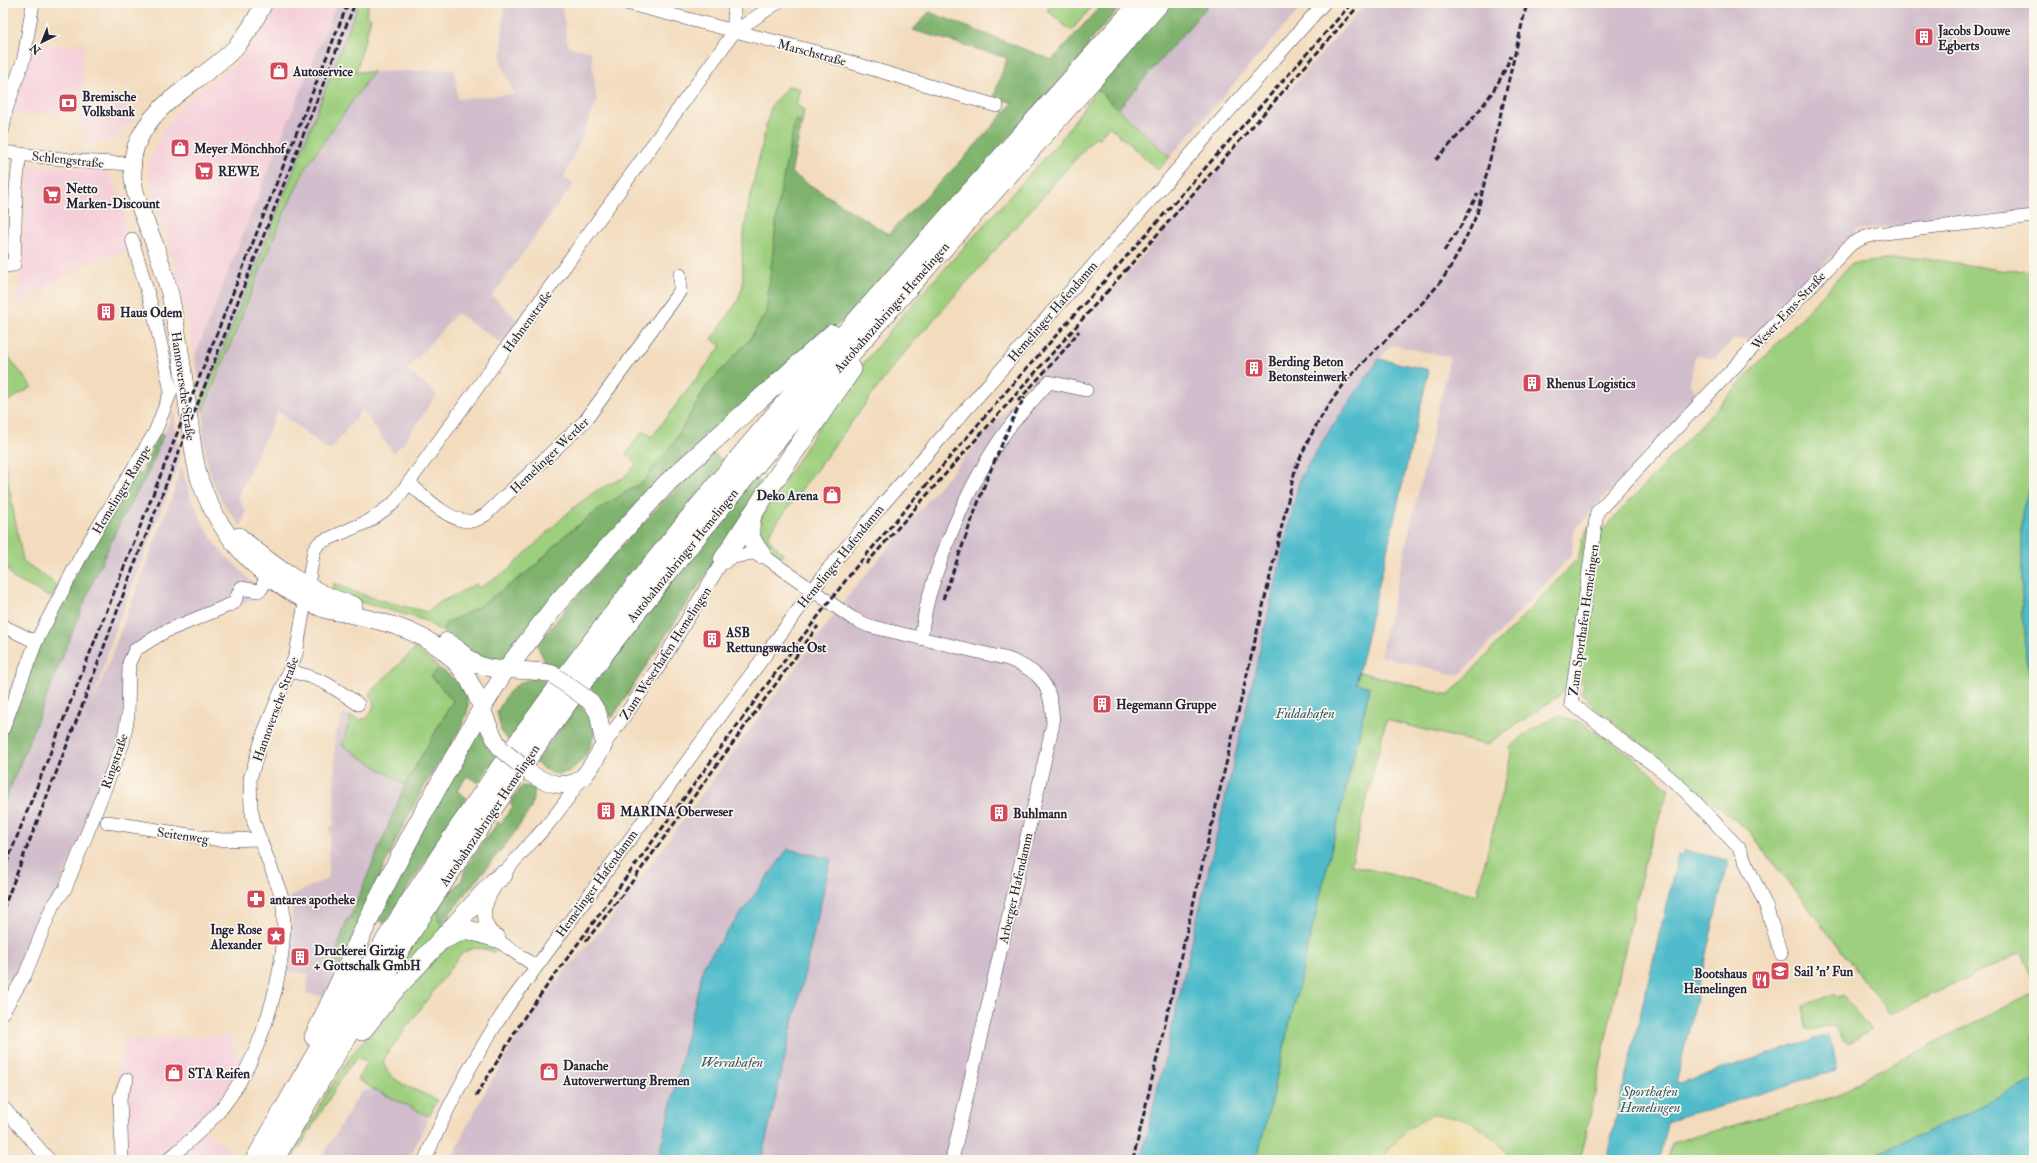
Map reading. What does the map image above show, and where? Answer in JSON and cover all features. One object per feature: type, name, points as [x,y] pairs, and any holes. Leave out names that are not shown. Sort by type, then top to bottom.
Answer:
[{"type":"highway","name":"Autobahnzubringer Hemelingen","points":[[255,1160],[277,1121],[414,896],[516,746],[570,672],[676,534],[868,306],[1139,3]]},
{"type":"highway","name":"Autobahnzubringer Hemelingen","points":[[274,1160],[383,977],[465,849],[537,745],[621,632],[726,500],[845,359],[1160,3]]},
{"type":"highway","points":[[723,560],[752,513],[832,395],[878,334],[1042,147],[1062,113]]},
{"type":"highway","points":[[506,670],[558,602],[668,482],[790,371],[868,306]]},
{"type":"highway","points":[[752,513],[749,530],[752,541],[761,554]]},
{"type":"highway","points":[[277,1121],[276,1105],[337,992],[383,889],[416,823],[482,709]]},
{"type":"highway","points":[[315,1089],[334,1073],[363,1028],[392,992],[495,881],[503,875]]},
{"type":"highway","points":[[438,943],[466,929],[496,938]]},
{"type":"main road","name":"Hannoversche Straße","points":[[264,3],[235,48],[161,109],[136,145],[132,164],[136,198],[156,249],[169,293],[181,361],[193,446],[200,480],[214,511],[233,542],[251,563],[266,576],[307,593]]},
{"type":"main road","name":"Hannoversche Straße","points":[[214,511],[239,537],[307,593]]},
{"type":"main road","points":[[307,593],[418,624],[435,632],[476,663],[506,670],[540,671],[552,674],[591,702],[598,713],[604,745],[582,777],[565,784],[542,781],[501,749],[492,735],[474,690],[462,670],[440,649],[415,633],[383,623],[325,610],[307,593]]},
{"type":"main road","points":[[482,709],[506,670]]},
{"type":"street","points":[[3,129],[6,110],[28,44],[34,3]]},
{"type":"street","name":"Marschstraße","points":[[626,3],[816,52],[997,106]]},
{"type":"street","points":[[734,3],[734,32]]},
{"type":"street","points":[[734,32],[777,3]]},
{"type":"street","name":"Hemelinger Hafendamm","points":[[425,1160],[447,1110],[487,1038],[535,966],[812,589],[887,499],[1324,3]]},
{"type":"street","name":"Hahnenstraße","points":[[307,593],[314,550],[319,543],[369,521],[394,504],[734,32]]},
{"type":"street","name":"Schlengstraße","points":[[3,152],[79,161],[132,164]]},
{"type":"street","points":[[3,266],[14,265],[16,188],[20,154]]},
{"type":"street","name":"Weser-Ems-Straße","points":[[1597,512],[1851,244],[1862,238],[1876,234],[2034,216]]},
{"type":"street","name":"Hemelinger Rampe","points":[[3,729],[36,642],[83,552],[155,432],[171,391],[155,318],[132,239]]},
{"type":"street","name":"Hemelinger Werder","points":[[409,483],[449,515],[460,520],[473,522],[485,515],[585,421],[680,291],[680,275]]},
{"type":"street","points":[[921,638],[931,590],[967,497],[986,462],[1010,426],[1048,382],[1086,390]]},
{"type":"street","name":"Zum Sporthafen Hemelingen","points":[[1597,512],[1571,703],[1662,771],[1685,791],[1739,848],[1766,906],[1781,954]]},
{"type":"street","points":[[723,560],[751,553],[761,554]]},
{"type":"street","name":"Arberger Hafendamm","points":[[761,554],[852,618],[869,626],[1008,659],[1027,666],[1036,673],[1047,687],[1052,704],[1053,724],[952,1160]]},
{"type":"street","name":"Zum Weserhafen Hemelingen","points":[[604,745],[658,668],[723,560]]},
{"type":"street","name":"Ringstraße","points":[[3,1012],[25,975],[52,907],[65,889],[123,743],[128,715],[129,663],[135,650],[164,632],[234,603],[241,588],[258,591],[262,588],[266,576]]},
{"type":"street","name":"Hannoversche Straße","points":[[168,1160],[205,1126],[232,1094],[247,1071],[266,1021],[278,974],[285,920],[282,897],[260,840],[251,808],[250,778],[264,732],[296,654],[307,593]]},
{"type":"street","points":[[3,626],[36,642]]},
{"type":"street","points":[[289,671],[311,676],[327,682],[358,704]]},
{"type":"street","points":[[535,966],[496,938],[486,923],[483,909],[490,894],[503,875],[549,823],[582,777]]},
{"type":"street","name":"Seitenweg","points":[[106,822],[221,840],[260,840]]},
{"type":"street","points":[[122,1160],[120,1097],[127,1080]]},
{"type":"street","points":[[3,1107],[49,1160]]},
{"type":"shaded area","points":[[279,3],[337,3],[276,151],[195,356],[167,235],[150,185],[148,175],[150,159],[162,131],[174,115],[187,101],[238,62],[248,50]]},
{"type":"shaded area","points":[[337,3],[359,3],[253,275],[202,401],[195,356],[276,151]]},
{"type":"shaded area","points":[[504,3],[561,3],[568,46],[591,52],[597,102],[564,178],[574,183],[492,296],[523,325],[507,347],[457,313],[407,370],[437,394],[404,442],[393,453],[362,410],[330,451],[278,411],[238,496],[246,512],[241,526],[227,509],[214,485],[204,447],[203,411],[280,222],[307,167],[373,72],[454,70],[458,99],[514,94],[501,62]]},
{"type":"shaded area","points":[[1210,3],[1305,3],[1170,157],[1118,109]]},
{"type":"shaded area","points":[[1366,3],[2034,3],[2034,210],[1856,230],[1758,333],[1745,340],[1734,339],[1715,359],[1695,355],[1690,384],[1697,397],[1575,529],[1571,556],[1459,676],[1380,656],[1450,357],[1392,345],[1379,359],[1328,433],[1300,478],[1141,1160],[761,1160],[831,859],[704,964],[658,1160],[452,1160],[465,1130],[484,1094],[519,1034],[540,1004],[565,971],[609,921],[848,596],[943,482]]},
{"type":"shaded area","points":[[85,45],[82,65],[85,101],[109,95],[138,114],[115,139],[85,145],[76,113],[9,113],[31,46]]},
{"type":"shaded area","points":[[30,165],[101,170],[109,175],[115,185],[126,220],[123,222],[128,249],[80,266],[17,306]]},
{"type":"shaded area","points":[[174,410],[180,461],[113,636],[91,709],[171,499],[181,466],[191,498],[217,547],[264,594],[165,636],[138,654],[130,672],[120,740],[21,980],[10,980],[3,977],[3,806],[90,588],[121,520],[147,475]]},
{"type":"shaded area","points":[[344,713],[351,716],[342,745],[405,785],[350,919],[334,963],[340,966],[326,997],[306,993],[309,974],[284,970],[291,935],[292,908],[289,897],[328,878],[330,828],[334,825],[335,735]]},
{"type":"shaded area","points":[[232,1036],[236,1056],[249,1063],[203,1127],[212,1137],[235,1155],[232,1160],[99,1160],[120,1143],[118,1070],[123,1055],[124,1040]]},
{"type":"shaded area","points":[[373,1089],[429,1116],[409,1160],[320,1160],[360,1093]]},
{"type":"green space","points":[[359,3],[369,3],[366,15],[371,18],[356,72],[373,72],[306,167],[280,222],[203,411],[202,401],[253,275]]},
{"type":"green space","points":[[1053,3],[1095,3],[1071,31],[1047,10]]},
{"type":"green space","points":[[1103,3],[1124,3],[1089,42],[1087,50],[857,308],[808,350],[503,662],[483,661],[443,632],[445,624],[480,606],[533,568],[564,536],[605,505],[643,482],[674,442],[706,387],[750,339],[766,312],[779,199],[795,120],[802,122],[791,173],[888,234],[962,160],[1013,103],[994,96],[1007,58],[913,30],[929,12],[1052,60]]},
{"type":"green space","points":[[1170,3],[1210,3],[1118,109],[1097,89]]},
{"type":"green space","points":[[788,86],[800,89],[796,104],[804,110],[802,122],[795,121],[779,199],[766,312],[750,339],[706,387],[674,442],[643,482],[605,505],[564,536],[533,568],[480,606],[445,624],[443,632],[425,621],[414,617],[332,594],[334,583],[368,596],[427,612],[437,604],[476,584],[479,588],[507,571],[572,509],[597,490],[623,478],[636,464],[626,454],[643,431],[652,437],[721,346],[712,339],[738,301],[743,285],[742,245],[749,202],[771,106]]},
{"type":"green space","points":[[1097,89],[1170,157],[1158,170],[1109,126],[1099,138],[1095,137],[898,360],[770,532],[768,537],[783,553],[779,558],[761,547],[756,526],[821,423],[867,359],[901,317],[1059,142]]},
{"type":"green space","points":[[1925,258],[2006,271],[2034,270],[2034,469],[2022,513],[2022,615],[2025,631],[2026,659],[2034,685],[2034,981],[2022,952],[1890,1014],[1750,832],[1679,775],[1676,779],[1660,765],[1652,752],[1595,709],[1582,693],[1584,683],[1568,680],[1559,696],[1486,745],[1386,720],[1351,865],[1477,895],[1511,755],[1510,747],[1529,731],[1558,716],[1581,722],[1633,757],[1669,789],[1646,856],[1616,989],[1591,1112],[1579,1160],[1511,1160],[1501,1145],[1389,1149],[1382,1160],[1257,1160],[1370,687],[1356,684],[1359,672],[1449,695],[1579,557],[1582,540],[1589,526],[1602,531],[1851,264],[1894,259]]},
{"type":"green space","points":[[3,350],[32,387],[3,404]]},
{"type":"green space","points":[[159,433],[164,434],[147,475],[121,520],[90,588],[3,806],[3,737],[40,644],[84,558],[135,473],[141,474]]},
{"type":"green space","points":[[713,453],[725,462],[562,668],[545,662],[537,645],[557,619],[622,546]]},
{"type":"green space","points":[[3,456],[23,561],[58,586],[52,598],[13,578],[3,560]]},
{"type":"green space","points":[[753,476],[764,486],[612,718],[601,699],[589,686]]},
{"type":"green space","points":[[416,648],[439,668],[431,676],[453,701],[405,785],[342,745],[351,716],[359,720],[367,718],[372,712],[374,706],[373,700],[369,693]]},
{"type":"green space","points":[[439,668],[455,680],[463,689],[468,701],[466,716],[456,736],[413,807],[380,875],[340,966],[333,963],[347,919],[350,918],[405,785],[453,701],[431,676]]},
{"type":"green space","points":[[539,678],[550,684],[509,741],[502,734],[497,712],[513,688],[523,681]]},
{"type":"green space","points":[[579,704],[591,714],[594,722],[592,741],[588,751],[575,767],[567,772],[555,774],[549,772],[535,762]]},
{"type":"green space","points":[[478,725],[488,748],[497,756],[478,783],[467,776],[457,791],[467,798],[385,923],[375,919]]},
{"type":"green space","points":[[522,786],[535,788],[531,808],[513,835],[441,924],[438,920],[440,903],[461,881],[466,867],[498,822],[501,824],[513,806],[510,803]]},
{"type":"green space","points":[[442,895],[438,920],[447,928],[367,1012]]},
{"type":"green space","points":[[461,936],[490,942],[500,950],[493,952],[476,948],[461,954],[389,1051],[383,1062],[387,1070],[398,1081],[437,1100],[429,1116],[373,1089],[357,1079],[367,1063],[362,1059],[357,1058],[346,1071],[292,1160],[289,1160],[327,1093],[352,1055],[413,983],[451,942]]},
{"type":"green space","points":[[2034,992],[2034,1080],[1936,1128],[1888,1149],[1857,1160],[1668,1160],[1672,1143],[1837,1096],[1863,1079]]},
{"type":"green space","points":[[1834,994],[1840,998],[1844,996],[1872,1030],[1849,1043],[1843,1040],[1839,1032],[1832,1025],[1814,1029],[1807,1028],[1803,1006]]},
{"type":"sand","points":[[1431,1115],[1445,1116],[1477,1126],[1486,1132],[1503,1148],[1511,1160],[1467,1160],[1461,1157],[1423,1158],[1421,1160],[1382,1160],[1397,1139],[1416,1124]]},
{"type":"water","name":"Fuldahafen","points":[[1379,359],[1429,370],[1356,683],[1370,687],[1257,1160],[1141,1160],[1300,478],[1328,433]]},
{"type":"water","points":[[2034,469],[2034,685],[2026,659],[2025,631],[2022,615],[2022,513]]},
{"type":"water","name":"Werrahafen","points":[[788,849],[831,859],[761,1160],[658,1160],[704,964]]},
{"type":"water","name":"Sporthafen Hemelingen","points":[[1684,850],[1728,860],[1676,1084],[1827,1035],[1835,1051],[1836,1070],[1667,1122],[1659,1160],[1606,1160],[1678,855],[1684,854]]},
{"type":"water","points":[[2034,1080],[2034,1160],[1857,1160],[1925,1133]]},
{"type":"water","points":[[1443,1154],[1461,1157],[1467,1160],[1421,1160],[1423,1158]]},
{"type":"railway","points":[[3,872],[348,3]]},
{"type":"railway","points":[[3,909],[81,709],[132,571],[355,3]]},
{"type":"railway","points":[[476,1096],[525,1016],[793,649],[856,567],[1004,394],[1352,3]]},
{"type":"railway","points":[[1125,271],[1361,3]]},
{"type":"railway","points":[[1133,1160],[1295,470],[1314,429],[1329,404],[1357,369],[1431,293],[1441,281],[1460,249],[1477,214],[1527,3]]},
{"type":"railway","points":[[1436,160],[1468,124],[1488,98],[1497,85],[1511,56]]},
{"type":"railway","points":[[1444,251],[1464,221],[1478,193]]},
{"type":"railway","points":[[1106,293],[1128,267]]},
{"type":"railway","points":[[866,564],[1109,289]]},
{"type":"railway","points":[[1018,401],[1066,348],[1079,331]]},
{"type":"railway","points":[[943,599],[986,481],[1014,416],[1025,397]]},
{"type":"railway","points":[[586,941],[623,894],[818,626]]},
{"type":"place","name":"Jacobs Douwe Egberts","points":[[1924,37]]},
{"type":"place","name":"Autoservice","points":[[279,71]]},
{"type":"place","name":"Bremische Volksbank","points":[[68,103]]},
{"type":"place","name":"Meyer Mönchhof","points":[[180,148]]},
{"type":"place","name":"REWE","points":[[204,171]]},
{"type":"place","name":"Netto Marken-Discount","points":[[52,195]]},
{"type":"place","name":"Haus Odem","points":[[106,312]]},
{"type":"place","name":"Berding Beton Betonsteinwerk","points":[[1254,368]]},
{"type":"place","name":"Rhenus Logistics","points":[[1532,383]]},
{"type":"place","name":"Deko Arena","points":[[832,495]]},
{"type":"place","name":"ASB Rettungswache Ost","points":[[712,639]]},
{"type":"place","name":"Hegemann Gruppe","points":[[1102,704]]},
{"type":"place","name":"MARINA Oberweser","points":[[606,811]]},
{"type":"place","name":"Buhlmann","points":[[999,813]]},
{"type":"place","name":"antares apotheke","points":[[256,899]]},
{"type":"place","name":"Inge Rose Alexander","points":[[276,936]]},
{"type":"place","name":"Druckerei Girzig + Gottschalk GmbH","points":[[300,957]]},
{"type":"place","name":"Sail 'n' Fun","points":[[1780,971]]},
{"type":"place","name":"Bootshaus Hemelingen","points":[[1761,980]]},
{"type":"place","name":"Danache Autoverwertung Bremen","points":[[549,1072]]},
{"type":"place","name":"STA Reifen","points":[[174,1073]]}]
